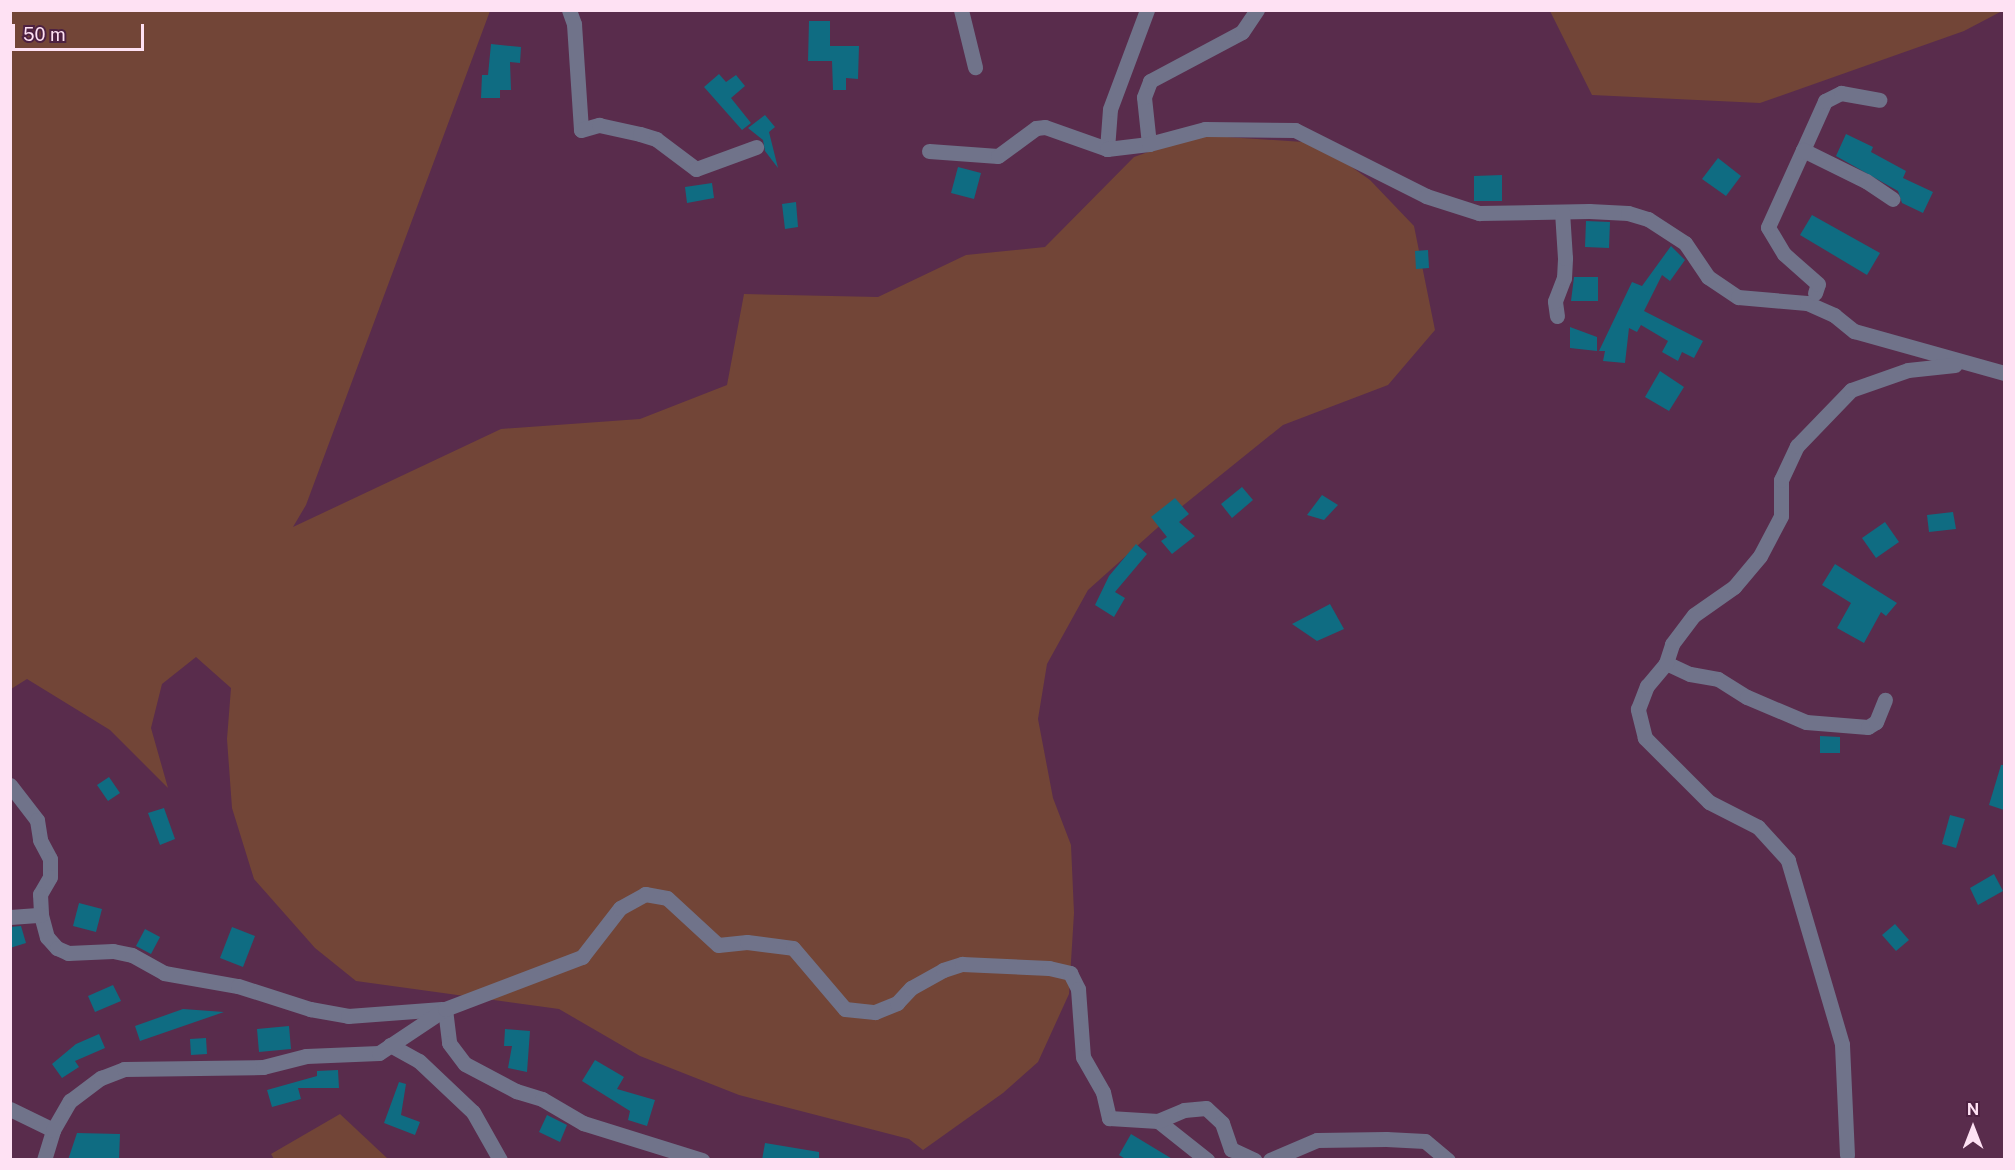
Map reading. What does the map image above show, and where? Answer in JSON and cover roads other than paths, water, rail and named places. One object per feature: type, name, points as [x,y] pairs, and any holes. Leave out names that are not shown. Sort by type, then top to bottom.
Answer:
[{"type":"street","points":[[569,10],[574,24],[580,130],[599,125],[640,134],[656,140],[696,169],[756,147]]},
{"type":"street","points":[[961,10],[975,67]]},
{"type":"street","points":[[1107,149],[1110,109],[1147,10]]},
{"type":"street","points":[[1149,144],[1144,97],[1150,81],[1242,32],[1257,10]]},
{"type":"street","points":[[1815,293],[1818,284],[1784,254],[1768,227],[1825,101],[1841,93],[1879,100]]},
{"type":"street","points":[[929,151],[998,156],[1036,128],[1045,127],[1107,149],[1149,144],[1205,129],[1296,130],[1426,195],[1479,213],[1628,213],[1648,219],[1685,243],[1708,277],[1738,297],[1807,303],[1834,315],[1854,331],[1944,358],[1976,363],[2004,372]]},
{"type":"street","points":[[1803,150],[1866,181],[1893,199]]},
{"type":"street","points":[[1557,316],[1555,301],[1564,278],[1565,258],[1562,212]]},
{"type":"street","points":[[1847,1155],[1842,1044],[1788,860],[1758,827],[1709,802],[1645,738],[1638,709],[1647,686],[1666,663],[1672,644],[1694,615],[1734,587],[1760,556],[1781,516],[1781,480],[1797,446],[1851,390],[1908,370],[1976,363]]},
{"type":"street","points":[[1666,663],[1690,674],[1718,679],[1747,698],[1806,722],[1868,727],[1876,722],[1885,700]]},
{"type":"street","points":[[10,785],[37,820],[40,840],[50,860],[51,877],[40,894],[40,915],[47,937],[57,948],[68,953],[113,951],[132,955],[164,973],[238,986],[310,1010],[348,1016],[445,1009]]},
{"type":"street","points":[[44,1160],[53,1130],[70,1101],[101,1078],[124,1069],[263,1067],[306,1056],[360,1056],[379,1053],[445,1009],[582,957],[620,908],[645,894],[667,898],[718,945],[747,942],[793,948],[845,1009],[875,1012],[897,1003],[911,988],[943,970],[962,964],[1049,968],[1070,973],[1078,989],[1083,1057],[1103,1092],[1109,1118],[1158,1121],[1184,1110],[1206,1108],[1222,1123],[1231,1149],[1255,1160]]},
{"type":"street","points":[[10,917],[40,915]]},
{"type":"street","points":[[445,1009],[449,1044],[465,1064],[516,1091],[542,1099],[583,1123],[702,1160]]},
{"type":"street","points":[[390,1045],[419,1061],[473,1112],[500,1160]]},
{"type":"street","points":[[10,1109],[53,1130]]},
{"type":"street","points":[[1158,1121],[1206,1160]]},
{"type":"street","points":[[1270,1160],[1317,1140],[1386,1139],[1425,1141],[1448,1160]]}]
